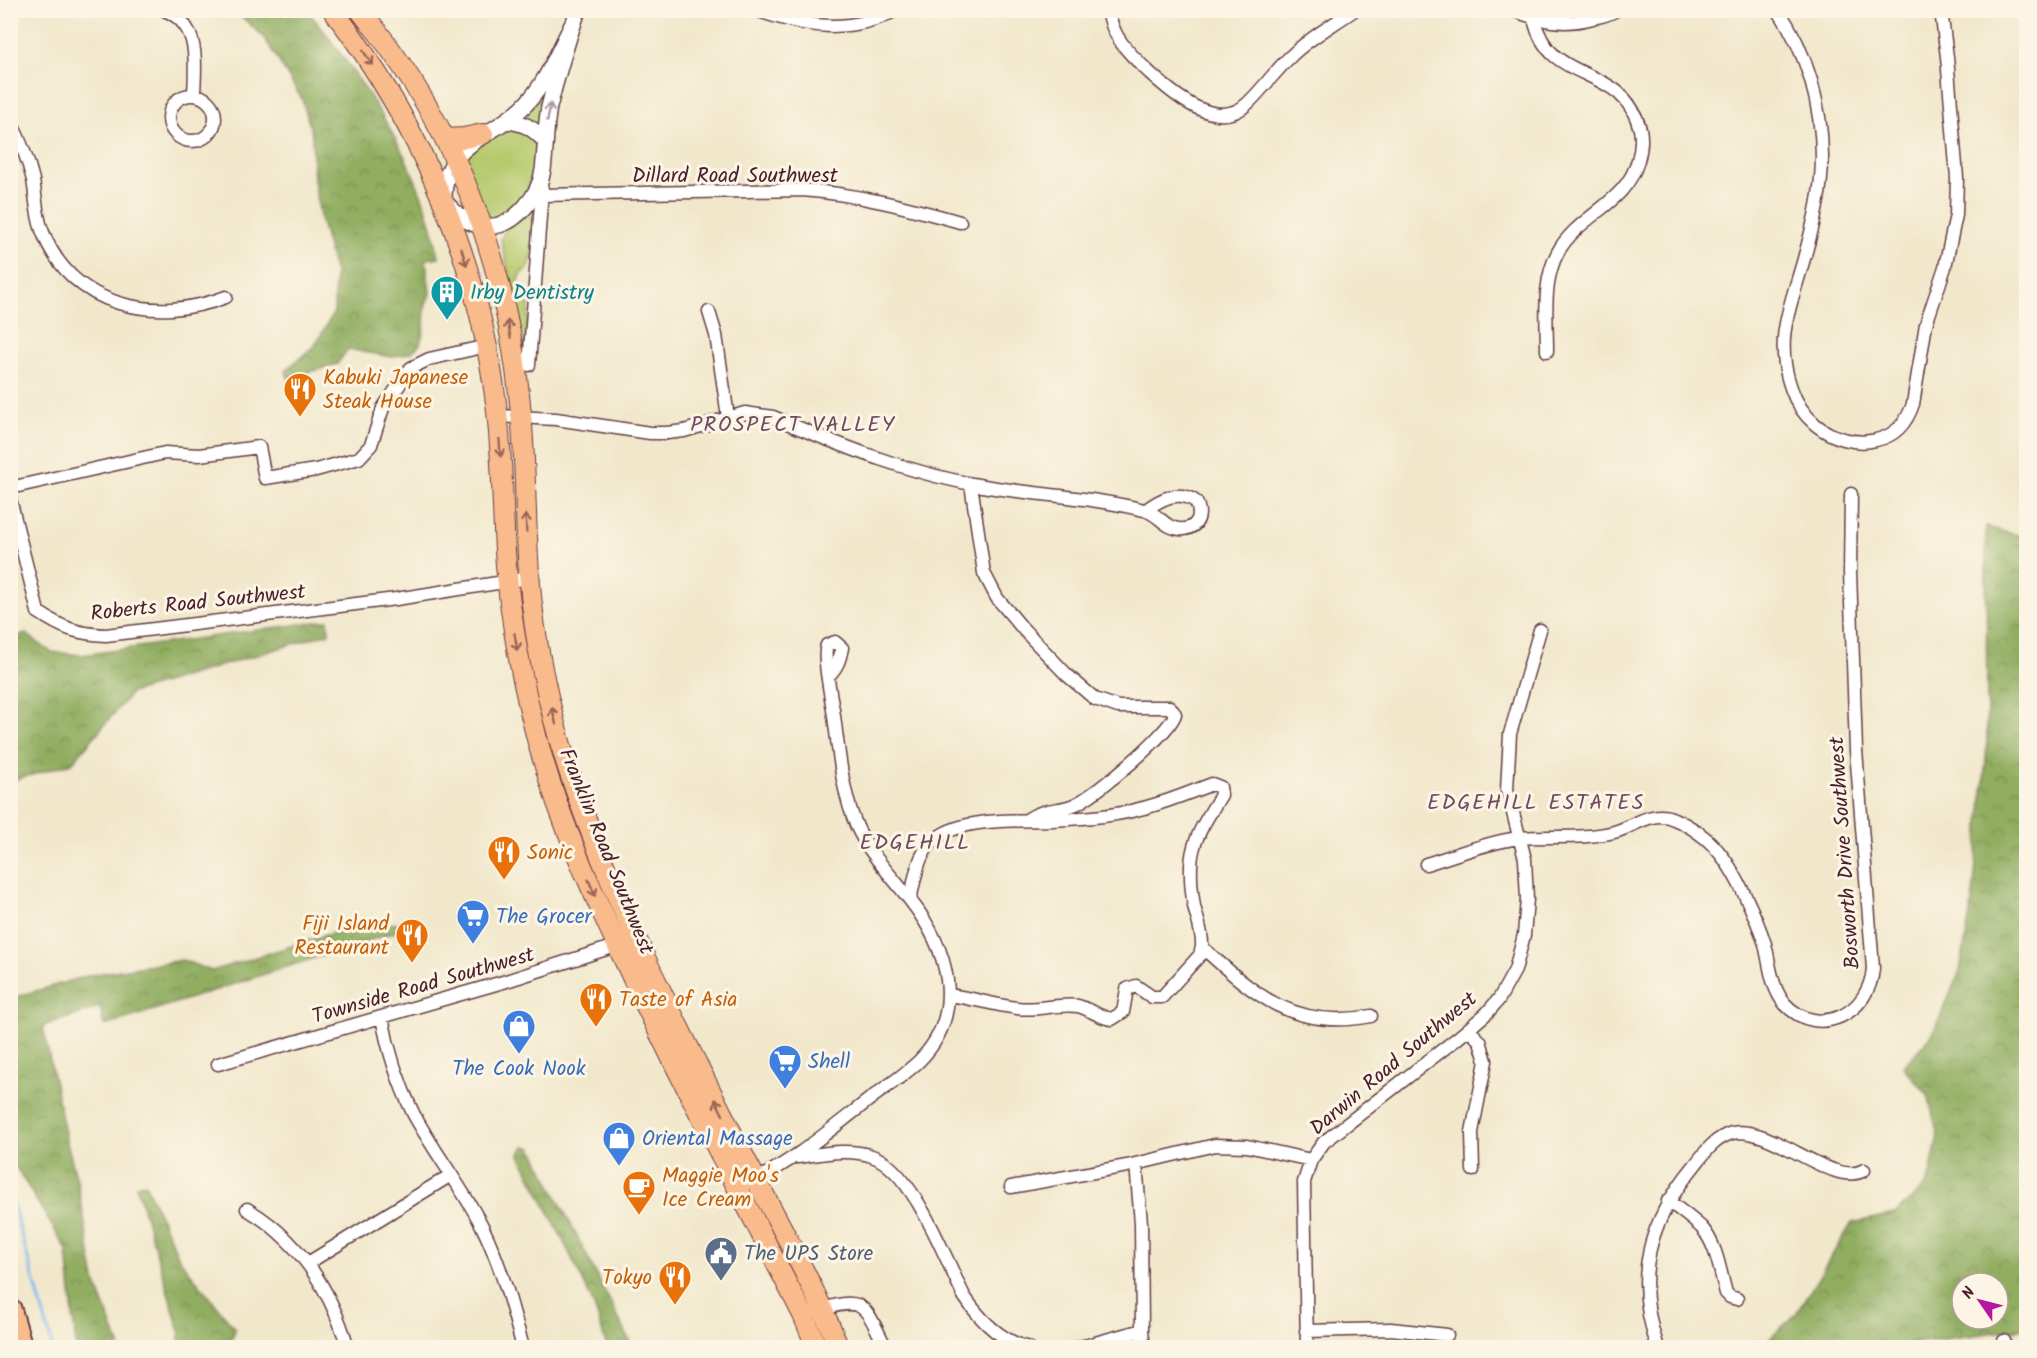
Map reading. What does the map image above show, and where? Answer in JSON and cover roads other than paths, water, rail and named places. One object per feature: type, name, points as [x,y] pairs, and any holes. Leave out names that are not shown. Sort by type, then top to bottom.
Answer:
[{"type":"highway","points":[[10,1310],[21,1347]]},
{"type":"main road","name":"Franklin Road Southwest","points":[[333,10],[389,92],[411,130],[444,201],[466,262],[487,346],[497,416],[508,581],[524,683],[538,743],[569,831],[618,946],[817,1347]]},
{"type":"main road","name":"Franklin Road Southwest","points":[[360,10],[409,74],[446,139],[483,227],[495,264],[515,362],[521,416],[529,578],[539,651],[561,744],[591,831],[637,938],[689,1048],[822,1309],[839,1347]]},
{"type":"main road","points":[[446,139],[483,134]]},
{"type":"street","points":[[164,10],[177,17],[192,36],[195,66],[194,95]]},
{"type":"street","points":[[756,10],[790,22],[829,27],[871,21],[896,10]]},
{"type":"street","points":[[1109,10],[1110,20],[1117,37],[1154,76],[1203,111],[1220,114],[1234,111],[1246,104],[1292,55],[1354,10]]},
{"type":"street","points":[[1513,10],[1534,19],[1564,23],[1582,21],[1616,10]]},
{"type":"street","points":[[1778,10],[1805,63],[1816,106],[1822,156],[1817,211],[1784,332],[1783,361],[1794,395],[1809,418],[1831,434],[1861,442],[1886,438],[1903,424],[1909,414],[1913,404],[1926,324],[1952,242],[1956,216],[1957,178],[1941,10]]},
{"type":"street","points":[[543,170],[535,193],[518,215],[496,227],[483,227],[463,219],[444,201],[446,179],[455,158],[483,134],[506,121],[538,89],[575,17]]},
{"type":"street","points":[[529,365],[544,140],[549,108],[575,17]]},
{"type":"street","points":[[1534,19],[1542,42],[1558,60],[1569,67],[1597,77],[1620,93],[1636,116],[1641,138],[1637,165],[1627,184],[1615,198],[1571,233],[1553,262],[1547,286],[1547,351]]},
{"type":"street","points":[[10,120],[28,161],[42,229],[61,263],[86,288],[104,299],[123,305],[152,309],[192,307],[226,297]]},
{"type":"street","points":[[506,121],[524,124],[544,140]]},
{"type":"street","name":"Dillard Road Southwest","points":[[542,195],[801,190],[836,192],[910,208],[960,222]]},
{"type":"street","points":[[710,312],[716,335],[728,417]]},
{"type":"street","points":[[10,488],[165,453],[200,455],[259,447],[265,478],[316,470],[358,458],[371,445],[383,408],[411,368],[429,358],[487,346]]},
{"type":"street","points":[[497,416],[556,419],[667,434],[745,413],[773,417],[902,466],[971,484],[1146,510]]},
{"type":"street","points":[[971,484],[984,573],[997,598],[1024,630],[1067,675],[1095,699],[1118,707],[1165,706],[1170,707],[1175,714],[1174,719],[1162,733],[1105,785],[1084,800],[1068,807],[1047,810],[1028,820]]},
{"type":"street","name":"Bosworth Drive Southwest","points":[[1426,864],[1508,840],[1600,835],[1658,815],[1675,819],[1707,840],[1726,861],[1757,920],[1774,987],[1785,1004],[1805,1017],[1822,1020],[1842,1017],[1861,1003],[1870,985],[1874,968],[1856,750],[1850,572],[1851,494]]},
{"type":"street","points":[[10,499],[16,549]]},
{"type":"street","name":"Roberts Road Southwest","points":[[16,549],[38,612],[66,629],[90,635],[106,635],[361,603],[508,581]]},
{"type":"street","points":[[508,581],[529,578]]},
{"type":"street","name":"Darwin Road Southwest","points":[[1011,1187],[1231,1144],[1311,1160],[1324,1142],[1468,1029],[1499,999],[1515,970],[1521,953],[1527,899],[1525,859],[1507,790],[1510,734],[1540,630]]},
{"type":"street","points":[[737,1189],[797,1157],[920,1060],[942,1028],[947,1010],[949,995],[942,956],[922,916],[869,849],[849,807],[828,676]]},
{"type":"street","points":[[910,899],[920,858],[930,843],[952,830],[986,823],[1101,816],[1140,810],[1212,784],[1221,791],[1196,838],[1190,868],[1203,947],[1200,955],[1162,997],[1152,997],[1136,986],[1127,989],[1123,1012],[1112,1019],[1077,1006],[1018,1008],[949,995]]},
{"type":"street","name":"Townside Road Southwest","points":[[218,1064],[503,982],[637,938]]},
{"type":"street","points":[[1203,947],[1243,984],[1277,1005],[1296,1013],[1318,1018],[1357,1019],[1371,1016]]},
{"type":"street","points":[[382,1017],[390,1056],[403,1092],[477,1217],[492,1249],[512,1305],[523,1347]]},
{"type":"street","points":[[1468,1029],[1480,1041],[1486,1061],[1472,1132],[1473,1170]]},
{"type":"street","points":[[1658,1347],[1647,1299],[1646,1270],[1652,1239],[1668,1200],[1712,1144],[1732,1133],[1743,1132],[1761,1136],[1837,1172],[1858,1174],[1864,1170]]},
{"type":"street","points":[[797,1157],[858,1153],[871,1156],[890,1166],[911,1191],[964,1296],[975,1311],[997,1333],[1010,1341],[1029,1347]]},
{"type":"street","points":[[1307,1347],[1304,1182],[1311,1160]]},
{"type":"street","points":[[1136,1164],[1141,1223],[1144,1347]]},
{"type":"street","points":[[308,1263],[451,1174]]},
{"type":"street","points":[[1668,1200],[1701,1228],[1709,1239],[1715,1250],[1726,1293],[1737,1299]]},
{"type":"street","points":[[247,1209],[279,1231],[308,1263],[332,1306],[348,1347]]},
{"type":"street","points":[[803,1315],[844,1303],[858,1305],[871,1318],[886,1347]]},
{"type":"street","points":[[1306,1331],[1391,1329],[1448,1335]]},
{"type":"street","points":[[1077,1347],[1142,1330]]},
{"type":"waterway","points":[[10,1194],[53,1348]]},
{"type":"place","name":"Irby Dentistry","points":[[447,321]]},
{"type":"place","name":"Kabuki Japanese Steak House","points":[[300,418]]},
{"type":"place","name":"Sonic","points":[[504,881]]},
{"type":"place","name":"The Grocer","points":[[473,945]]},
{"type":"place","name":"Fiji Island Restaurant","points":[[412,964]]},
{"type":"place","name":"Taste of Asia","points":[[596,1028]]},
{"type":"place","name":"The Cook Nook","points":[[519,1055]]},
{"type":"place","name":"Shell","points":[[785,1090]]},
{"type":"place","name":"Oriental Massage","points":[[619,1167]]},
{"type":"place","name":"Maggie Moo's Ice Cream","points":[[639,1216]]},
{"type":"place","name":"The UPS Store","points":[[721,1282]]},
{"type":"place","name":"Tokyo","points":[[675,1306]]},
{"type":"district","name":"PROSPECT VALLEY","points":[[793,423]]},
{"type":"district","name":"EDGEHILL ESTATES","points":[[1536,801]]},
{"type":"district","name":"EDGEHILL","points":[[915,841]]}]
